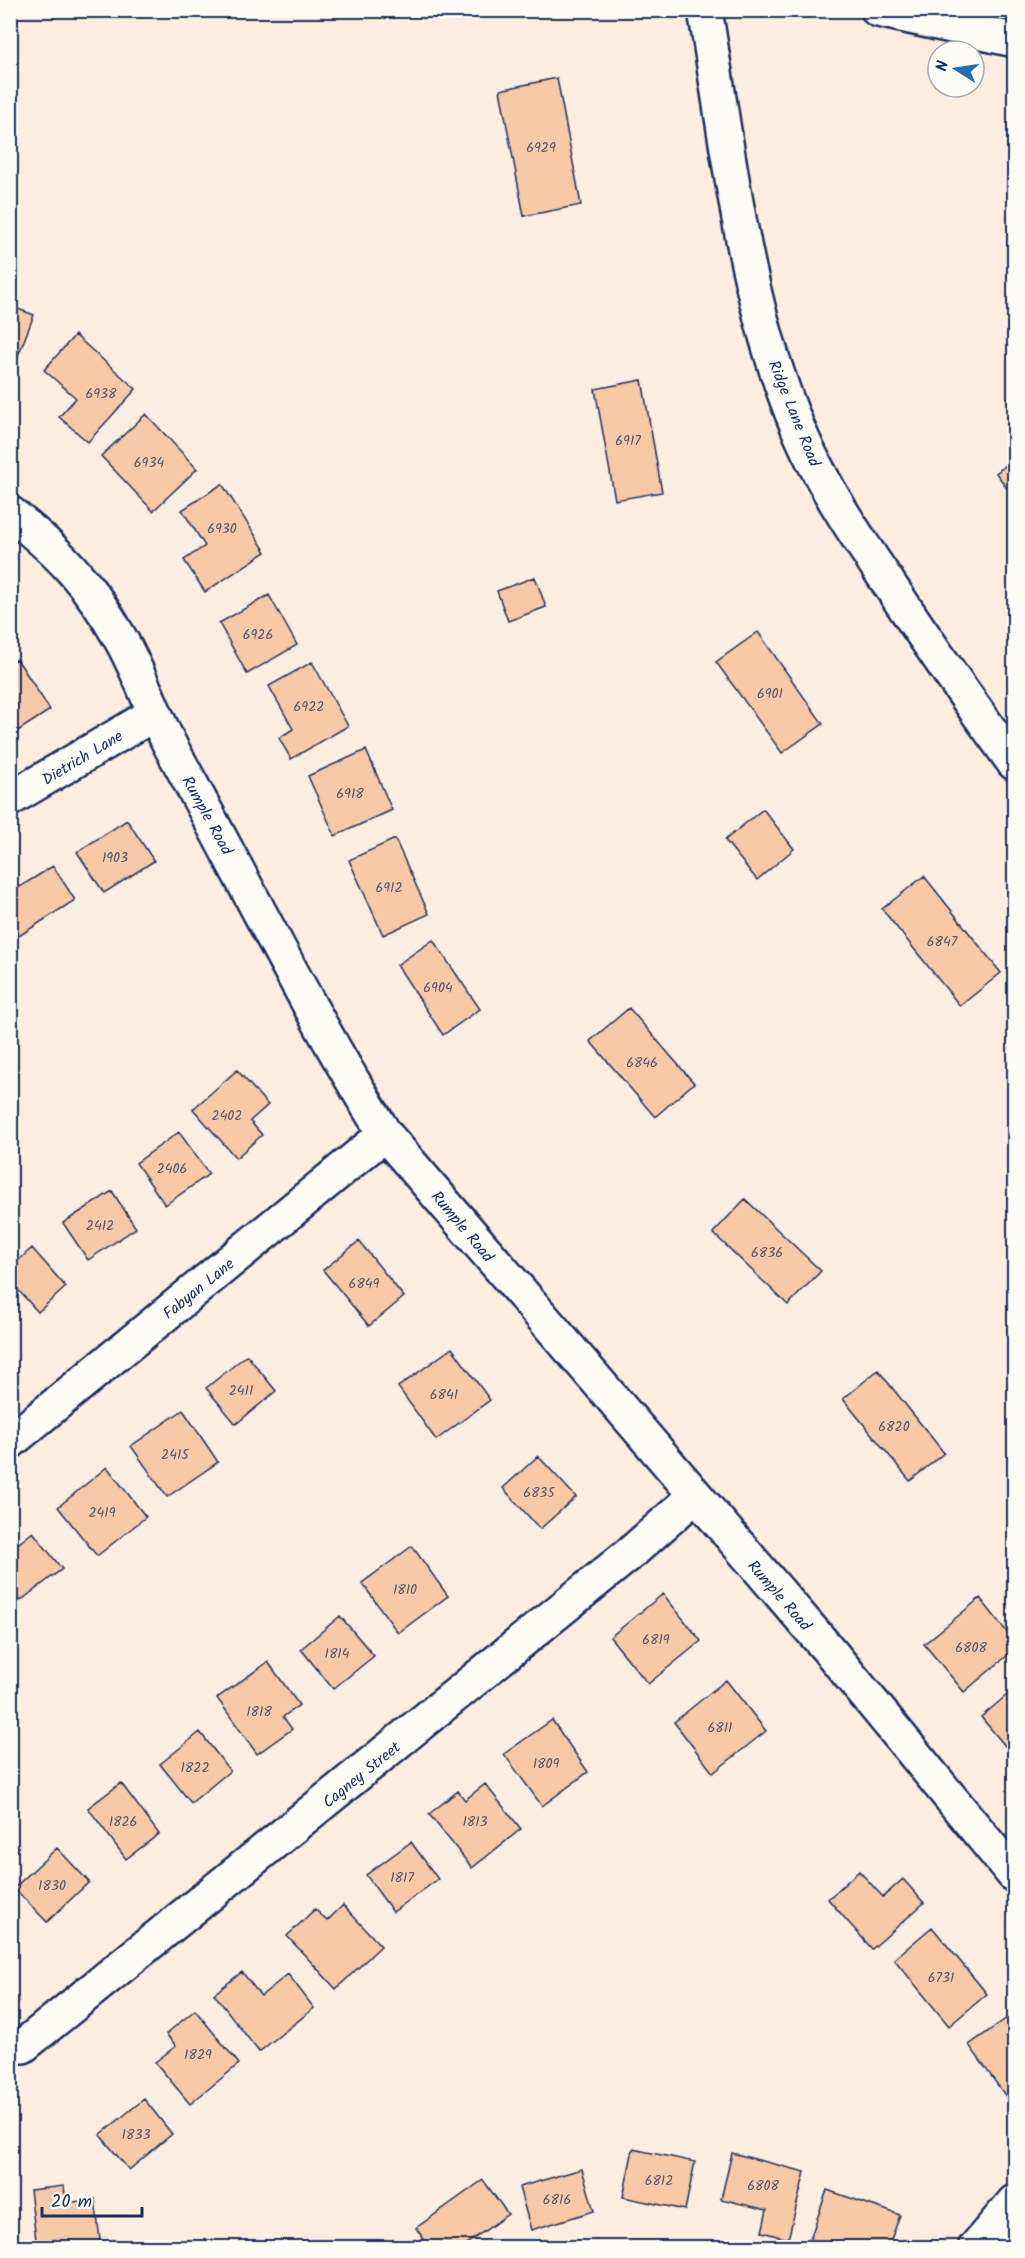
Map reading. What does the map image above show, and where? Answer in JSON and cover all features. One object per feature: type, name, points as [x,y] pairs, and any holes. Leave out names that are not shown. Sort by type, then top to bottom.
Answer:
[{"type":"street","name":"Ridge Lane Road","points":[[705,10],[747,258],[772,359],[800,434],[836,505],[951,677],[1014,763]]},
{"type":"street","points":[[878,10],[1014,40]]},
{"type":"street","name":"Rumple Road","points":[[10,513],[53,547],[88,587],[121,640],[154,714],[343,1067],[385,1134],[694,1497],[833,1655],[1014,1875]]},
{"type":"street","name":"Dietrich Lane","points":[[10,799],[154,714]]},
{"type":"street","name":"Fabyan Lane","points":[[10,1442],[385,1134]]},
{"type":"street","name":"Cagney Street","points":[[23,2046],[587,1589],[694,1497]]},
{"type":"street","points":[[975,2247],[1014,2202]]},
{"type":"building","points":[[557,78],[581,205],[524,216],[500,90]]},
{"type":"building","points":[[10,306],[34,315],[14,366],[10,365]]},
{"type":"building","points":[[75,335],[136,389],[88,442],[59,417],[76,398],[44,370]]},
{"type":"building","points":[[642,380],[662,492],[615,500],[595,389]]},
{"type":"building","points":[[146,414],[197,469],[153,511],[101,456]]},
{"type":"building","points":[[1014,459],[1014,498],[996,473]]},
{"type":"building","points":[[222,484],[266,552],[205,592],[184,560],[205,546],[182,510]]},
{"type":"building","points":[[535,577],[546,607],[508,621],[497,591]]},
{"type":"building","points":[[269,595],[297,645],[247,674],[219,623]]},
{"type":"building","points":[[758,632],[823,724],[782,753],[716,662]]},
{"type":"building","points":[[17,659],[50,710],[10,736],[10,663]]},
{"type":"building","points":[[312,662],[348,726],[291,759],[279,738],[293,729],[269,686]]},
{"type":"building","points":[[366,750],[392,810],[335,836],[308,776]]},
{"type":"building","points":[[763,809],[794,849],[757,880],[725,840]]},
{"type":"building","points":[[127,820],[154,861],[104,893],[77,852]]},
{"type":"building","points":[[395,839],[429,914],[383,935],[349,860]]},
{"type":"building","points":[[53,866],[75,900],[19,936],[10,924],[10,893]]},
{"type":"building","points":[[924,876],[1001,973],[960,1006],[882,909]]},
{"type":"building","points":[[433,940],[480,1009],[443,1035],[397,965]]},
{"type":"building","points":[[629,1008],[694,1083],[655,1117],[590,1041]]},
{"type":"building","points":[[237,1070],[268,1105],[250,1121],[262,1135],[236,1158],[193,1109]]},
{"type":"building","points":[[179,1132],[209,1174],[165,1205],[136,1163]]},
{"type":"building","points":[[112,1191],[136,1228],[88,1260],[63,1223]]},
{"type":"building","points":[[745,1199],[821,1271],[788,1305],[713,1233]]},
{"type":"building","points":[[359,1241],[404,1297],[369,1326],[323,1270]]},
{"type":"building","points":[[32,1248],[66,1287],[38,1312],[10,1281],[10,1268]]},
{"type":"building","points":[[452,1348],[490,1400],[436,1440],[398,1387]]},
{"type":"building","points":[[247,1355],[276,1391],[236,1424],[206,1388]]},
{"type":"building","points":[[878,1370],[944,1453],[910,1481],[843,1399]]},
{"type":"building","points":[[183,1410],[218,1462],[167,1497],[131,1446]]},
{"type":"building","points":[[538,1456],[576,1497],[540,1529],[503,1488]]},
{"type":"building","points":[[107,1467],[146,1517],[97,1556],[58,1507]]},
{"type":"building","points":[[33,1532],[62,1569],[20,1601],[10,1588],[10,1550]]},
{"type":"building","points":[[412,1546],[448,1596],[398,1633],[362,1583]]},
{"type":"building","points":[[663,1594],[701,1641],[648,1684],[610,1637]]},
{"type":"building","points":[[980,1598],[1014,1641],[1014,1650],[964,1692],[924,1644]]},
{"type":"building","points":[[340,1616],[374,1656],[333,1689],[301,1649]]},
{"type":"building","points":[[268,1662],[299,1705],[283,1717],[292,1729],[257,1754],[217,1698]]},
{"type":"building","points":[[726,1680],[766,1731],[713,1773],[674,1722]]},
{"type":"building","points":[[1014,1689],[1014,1751],[1011,1753],[981,1717]]},
{"type":"building","points":[[552,1720],[588,1772],[542,1806],[504,1754]]},
{"type":"building","points":[[200,1732],[230,1771],[191,1803],[160,1764]]},
{"type":"building","points":[[121,1783],[159,1834],[126,1859],[88,1808]]},
{"type":"building","points":[[485,1784],[521,1829],[472,1868],[429,1814],[458,1791],[465,1800]]},
{"type":"building","points":[[411,1842],[438,1879],[393,1912],[366,1875]]},
{"type":"building","points":[[57,1848],[89,1882],[47,1922],[14,1888]]},
{"type":"building","points":[[859,1871],[883,1897],[903,1879],[924,1903],[872,1949],[828,1899]]},
{"type":"building","points":[[343,1905],[381,1946],[336,1989],[287,1936],[315,1909],[327,1921]]},
{"type":"building","points":[[932,1927],[987,1994],[949,2026],[894,1959]]},
{"type":"building","points":[[242,1972],[261,1996],[288,1974],[314,2008],[259,2052],[214,1994]]},
{"type":"building","points":[[195,2010],[239,2064],[190,2104],[155,2062],[176,2046],[166,2034]]},
{"type":"building","points":[[1007,2018],[1014,2028],[1014,2108],[969,2045]]},
{"type":"building","points":[[144,2099],[172,2134],[129,2170],[100,2135]]},
{"type":"building","points":[[633,2149],[695,2162],[685,2210],[623,2197]]},
{"type":"building","points":[[732,2153],[805,2172],[788,2239],[762,2232],[767,2210],[721,2199]]},
{"type":"building","points":[[582,2169],[594,2211],[531,2230],[519,2187]]},
{"type":"building","points":[[483,2180],[508,2214],[461,2248],[430,2248],[416,2228]]},
{"type":"building","points":[[64,2186],[66,2203],[95,2199],[101,2248],[37,2248],[30,2190]]},
{"type":"building","points":[[827,2190],[900,2215],[888,2248],[807,2248]]}]
